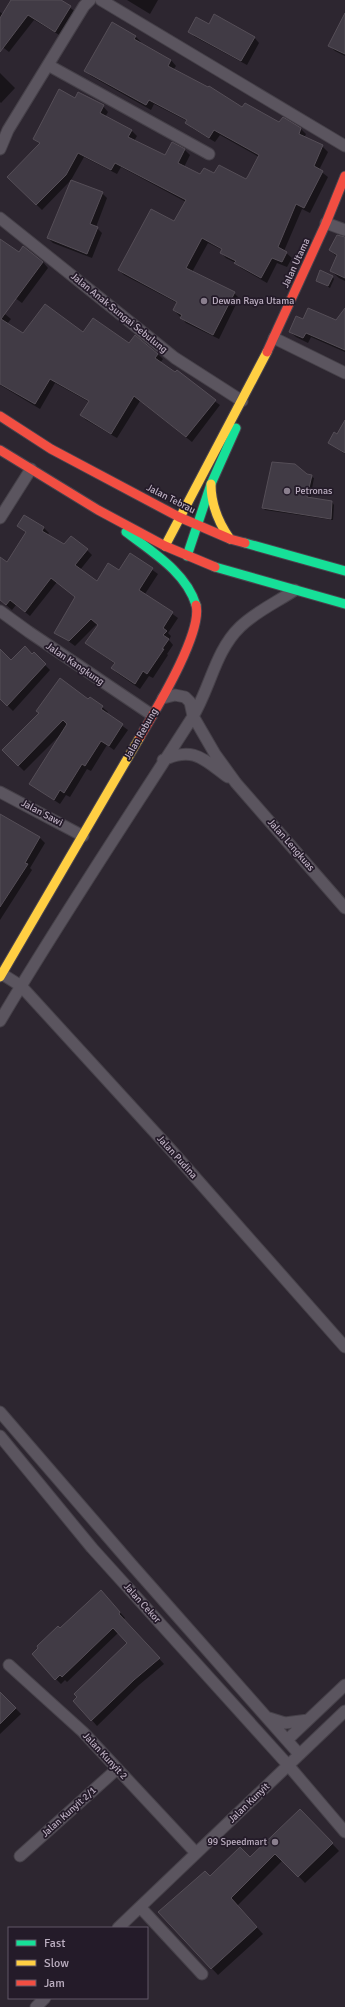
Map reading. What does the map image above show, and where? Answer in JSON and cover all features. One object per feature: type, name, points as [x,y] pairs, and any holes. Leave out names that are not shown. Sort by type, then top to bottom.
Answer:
[{"type":"main road","name":"Jalan Utama","points":[[165,546],[228,423],[242,401],[274,338],[326,223],[345,176]]},
{"type":"main road","name":"Jalan Utama","points":[[187,556],[211,484],[236,428],[242,401]]},
{"type":"main road","name":"Jalan Tebrau","points":[[0,416],[51,449],[179,517],[230,539],[345,571]]},
{"type":"main road","points":[[0,450],[98,510],[165,546],[187,556],[222,570],[345,604]]},
{"type":"main road","points":[[211,484],[211,499],[214,513],[230,539]]},
{"type":"main road","name":"Jalan Rebung","points":[[1,975],[163,698],[189,643],[196,619],[197,608],[192,594],[182,578],[98,510]]},
{"type":"street","points":[[0,149],[8,130],[84,6],[90,0]]},
{"type":"street","points":[[102,0],[345,146]]},
{"type":"street","points":[[48,65],[209,154]]},
{"type":"street","name":"Jalan Anak Sungai Sebulung","points":[[0,218],[175,358],[242,401]]},
{"type":"street","points":[[326,223],[345,230]]},
{"type":"street","points":[[274,338],[345,373]]},
{"type":"street","points":[[0,518],[31,469]]},
{"type":"street","points":[[0,1021],[162,761],[193,716],[218,661],[240,627],[295,590]]},
{"type":"street","name":"Jalan Kangkung","points":[[0,611],[152,715]]},
{"type":"street","name":"Jalan Lengkuas","points":[[163,698],[175,695],[185,696],[190,702],[193,716],[215,754],[236,783],[345,908]]},
{"type":"street","name":"Jalan Lengkuas","points":[[162,761],[186,753],[202,758],[236,783]]},
{"type":"street","name":"Jalan Sawi","points":[[0,792],[83,836]]},
{"type":"street","name":"Jalan Pudina","points":[[1,975],[21,986],[171,1150],[345,1347]]},
{"type":"street","name":"Jalan Cekor","points":[[0,1412],[132,1565],[299,1754]]},
{"type":"street","name":"Jalan Cekor","points":[[0,1436],[92,1548],[288,1765],[345,1832]]},
{"type":"street","name":"Jalan Kunyit 2","points":[[9,1665],[83,1732],[196,1853]]},
{"type":"street","points":[[288,1765],[287,1740],[345,1685]]},
{"type":"street","name":"Jalan Kunyit","points":[[119,1927],[345,1711]]},
{"type":"street","points":[[266,1717],[285,1723],[308,1720]]},
{"type":"street","name":"Jalan Kunyit 2/1","points":[[20,1856],[117,1769]]},
{"type":"street","points":[[140,1907],[202,1974]]},
{"type":"street","points":[[36,2007],[44,1999]]},
{"type":"building","points":[[11,0],[61,0],[71,6],[55,32],[28,15],[0,52],[0,18]]},
{"type":"building","points":[[345,13],[345,54],[328,46]]},
{"type":"building","points":[[214,14],[255,37],[241,61],[188,32],[196,17],[209,24]]},
{"type":"building","points":[[112,22],[136,36],[134,39],[171,60],[168,66],[208,87],[209,86],[242,107],[245,103],[279,122],[283,117],[301,128],[299,134],[323,145],[314,166],[323,171],[304,208],[296,204],[278,247],[287,252],[282,262],[272,258],[261,278],[234,263],[236,261],[220,253],[222,249],[202,238],[186,268],[235,292],[213,335],[180,318],[182,315],[173,310],[177,302],[118,270],[151,209],[174,221],[186,200],[115,163],[111,170],[78,153],[66,175],[36,205],[7,177],[40,143],[33,139],[59,89],[75,98],[78,92],[104,105],[100,113],[132,130],[128,137],[165,155],[172,142],[185,149],[178,163],[200,174],[204,168],[214,173],[219,165],[246,179],[259,155],[214,130],[209,138],[185,123],[187,120],[149,100],[146,105],[84,71]]},
{"type":"building","points":[[71,180],[103,192],[90,224],[98,227],[87,254],[47,238]]},
{"type":"building","points":[[337,235],[345,237],[345,278],[330,271],[337,255],[329,250]]},
{"type":"building","points":[[0,239],[19,252],[23,246],[43,262],[1,319],[23,333],[45,304],[83,332],[93,318],[129,343],[135,335],[158,354],[155,358],[175,372],[177,370],[216,400],[186,437],[134,396],[111,434],[80,415],[89,401],[50,379],[35,404],[0,384]]},
{"type":"building","points":[[320,270],[333,276],[328,286],[316,281]]},
{"type":"building","points":[[308,308],[336,320],[345,308],[345,350],[306,333],[303,338],[289,332],[296,316],[303,319]]},
{"type":"building","points":[[345,420],[345,453],[328,443],[334,432],[337,434]]},
{"type":"building","name":"Petronas","points":[[272,462],[295,464],[307,474],[312,475],[307,497],[332,501],[331,519],[262,508]]},
{"type":"building","points":[[24,515],[44,527],[42,531],[64,544],[71,536],[88,549],[75,565],[97,581],[108,563],[119,570],[130,553],[153,568],[139,590],[173,612],[163,628],[167,631],[163,635],[169,639],[147,674],[143,671],[135,684],[111,668],[115,663],[85,643],[98,625],[91,619],[69,641],[54,633],[75,597],[51,578],[25,612],[10,600],[6,605],[0,600],[0,557],[7,562],[26,532],[17,526]]},
{"type":"building","points":[[25,646],[32,654],[34,652],[46,664],[7,706],[0,699],[0,649],[11,660]]},
{"type":"building","points":[[60,678],[88,699],[90,697],[103,706],[101,709],[123,724],[109,746],[101,741],[85,766],[82,764],[64,793],[60,790],[54,800],[29,784],[67,724],[63,720],[18,766],[2,750],[39,713],[36,711]]},
{"type":"building","points":[[0,814],[40,837],[25,863],[28,864],[0,907]]},
{"type":"building","points":[[101,1590],[120,1612],[119,1614],[160,1658],[134,1680],[91,1721],[73,1701],[77,1697],[74,1694],[127,1643],[113,1628],[62,1677],[60,1675],[55,1680],[32,1654],[38,1648],[37,1646],[58,1626],[60,1628]]},
{"type":"building","points":[[0,1692],[16,1708],[0,1724]]},
{"type":"building","points":[[300,1809],[333,1843],[298,1877],[275,1854],[231,1898],[257,1927],[211,1969],[158,1912],[205,1871],[210,1876],[240,1847],[250,1857]]},
{"type":"traffic: fast","points":[[187,556],[211,484],[236,428]]},
{"type":"traffic: fast","points":[[126,532],[157,555],[176,573],[191,593],[196,605]]},
{"type":"traffic: fast","points":[[245,543],[345,571]]},
{"type":"traffic: fast","points":[[215,567],[345,604]]},
{"type":"traffic: slow","points":[[165,546],[267,352]]},
{"type":"traffic: slow","points":[[211,484],[212,499],[216,513],[230,539]]},
{"type":"traffic: slow","points":[[0,977],[140,737]]},
{"type":"traffic: jam","points":[[267,352],[326,223],[345,176]]},
{"type":"traffic: jam","points":[[0,416],[51,449],[179,517],[230,539],[245,543]]},
{"type":"traffic: jam","points":[[0,450],[98,510],[165,546],[215,567]]},
{"type":"traffic: jam","points":[[140,737],[166,691],[185,652],[196,618],[196,605]]},
{"type":"place","name":"Dewan Raya Utama","points":[[204,301]]},
{"type":"place","name":"Petronas","points":[[287,491]]},
{"type":"place","name":"99 Speedmart","points":[[275,1842]]}]
